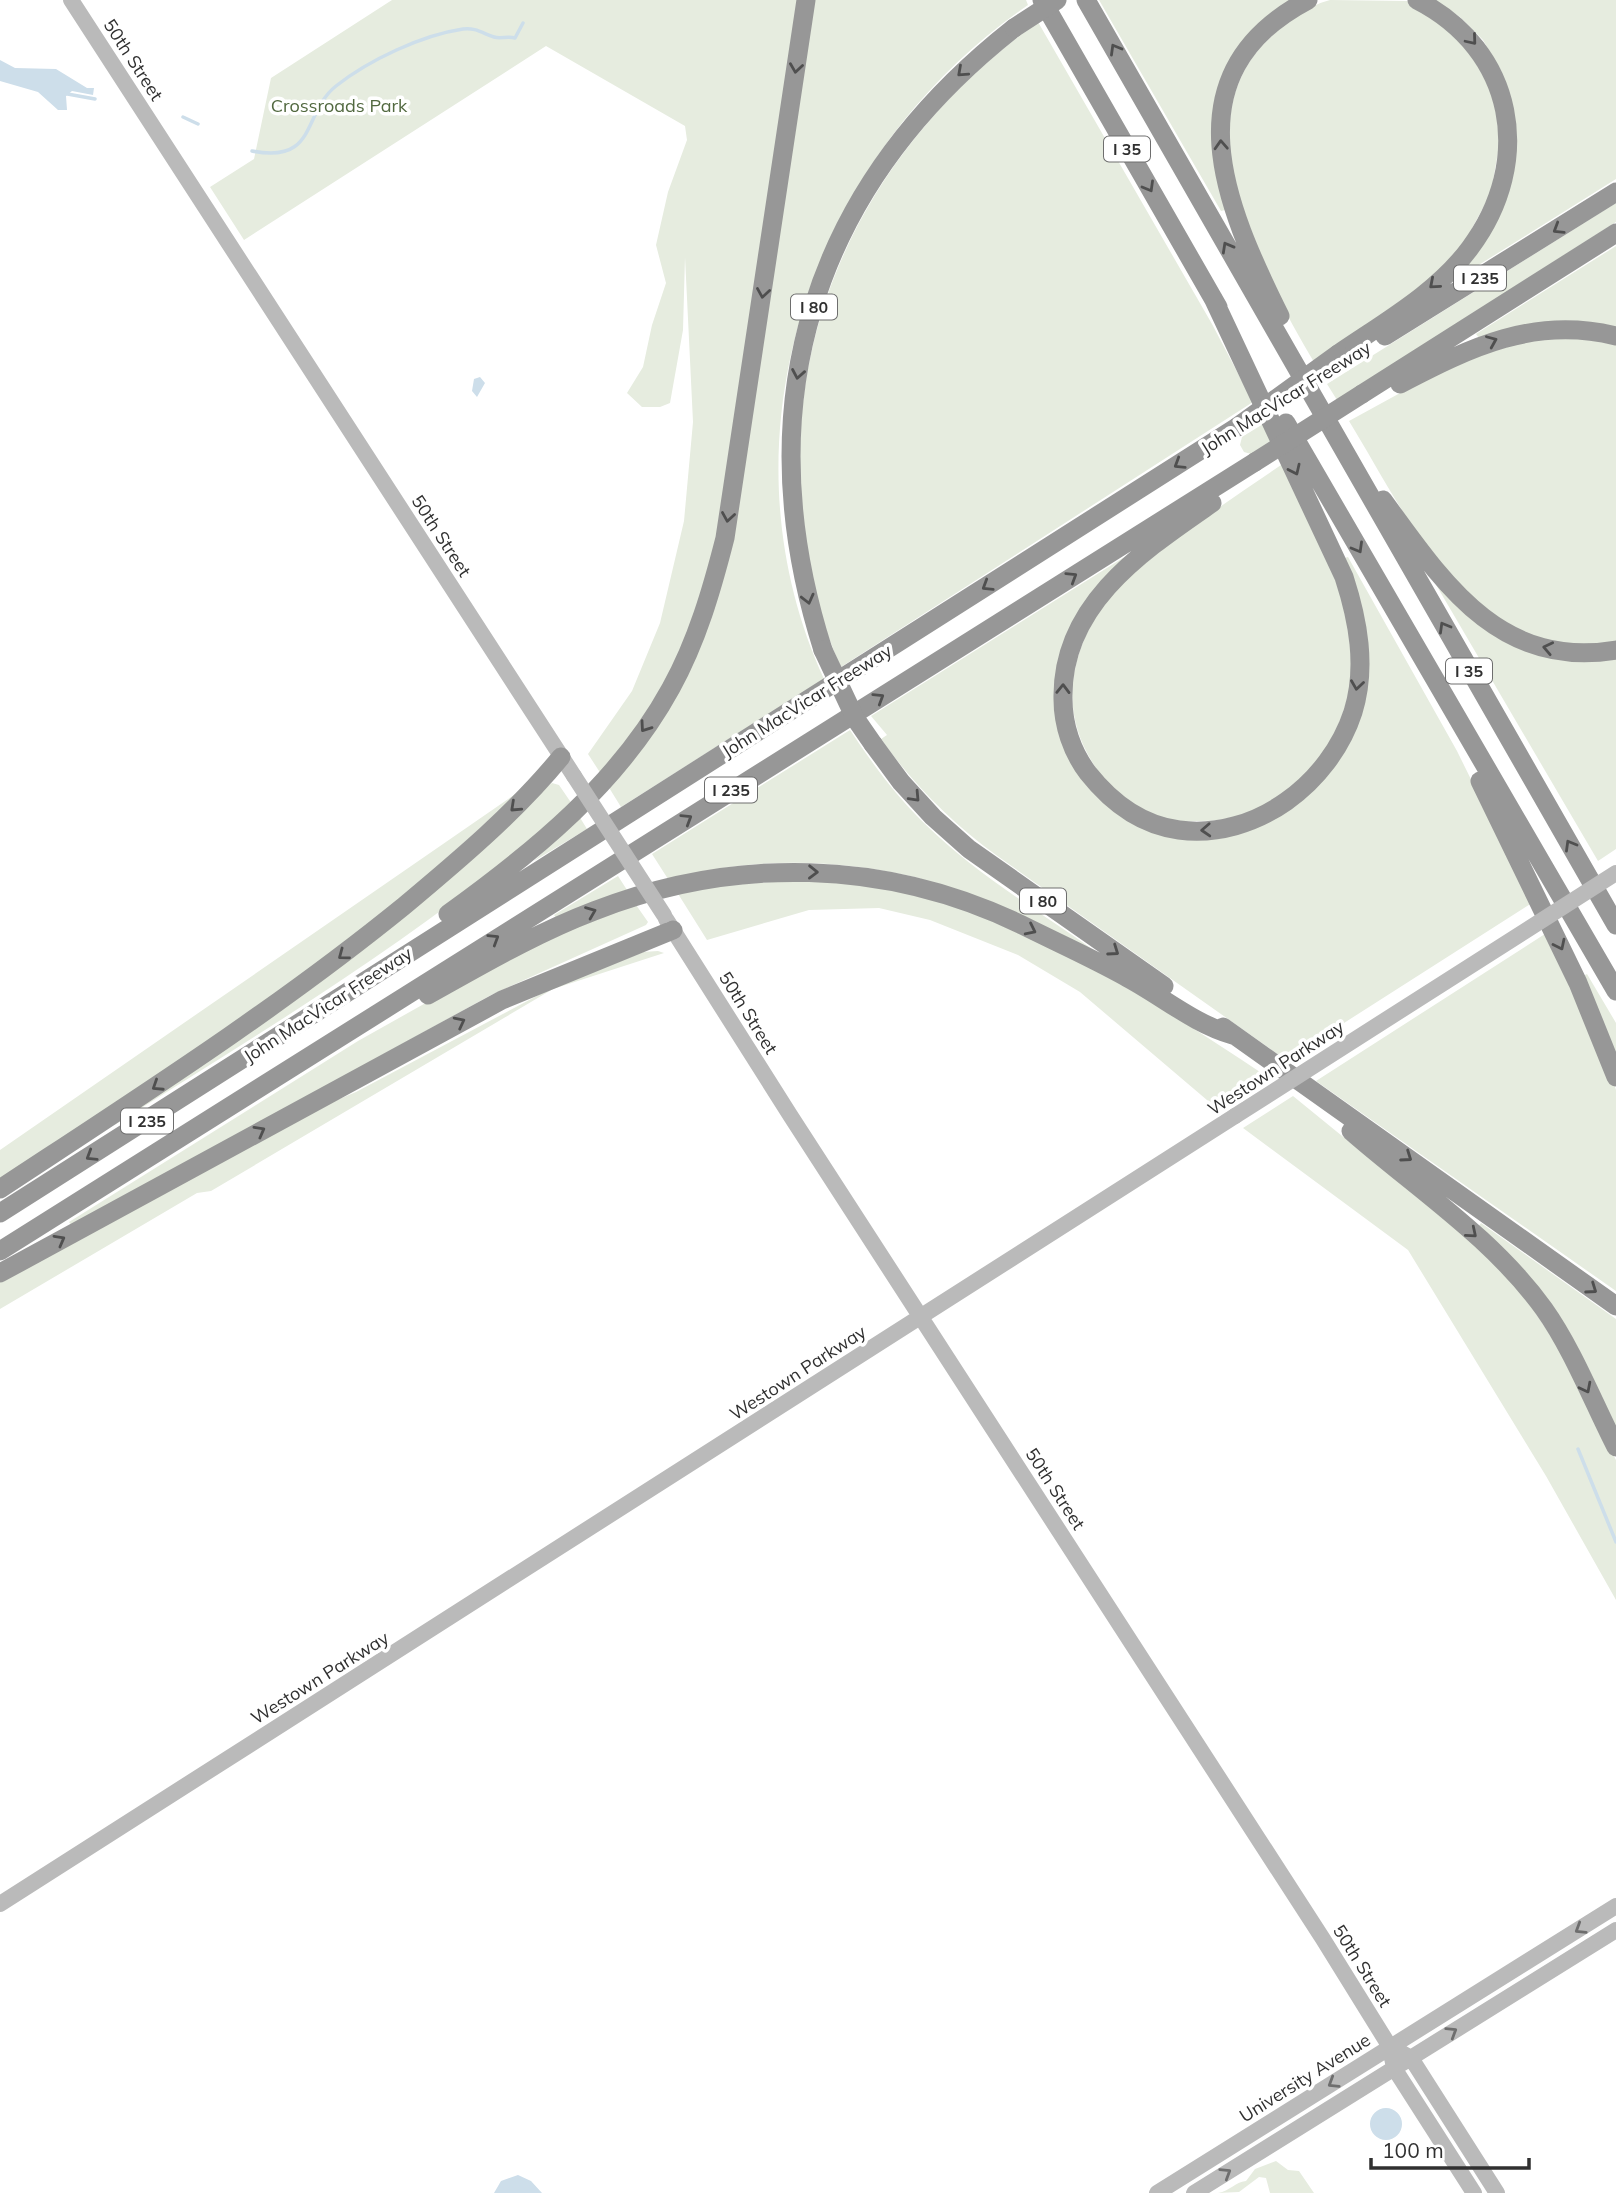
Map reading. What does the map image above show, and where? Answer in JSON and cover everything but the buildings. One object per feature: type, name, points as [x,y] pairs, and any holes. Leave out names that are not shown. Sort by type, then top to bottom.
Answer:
[{"type":"highway","points":[[293,1027],[498,878],[551,834],[597,790],[671,689],[711,593],[725,538],[806,0]]},
{"type":"highway","name":"I 35","points":[[1042,0],[1616,992]]},
{"type":"highway","name":"I 80","points":[[1057,0],[1014,28],[947,85],[910,127],[877,172],[848,220],[831,258],[808,324],[796,379],[790,434],[790,490],[796,545],[807,600],[823,650],[855,718],[873,744],[925,808],[969,849],[1616,1306]]},
{"type":"highway","name":"I 35","points":[[1086,0],[1616,925]]},
{"type":"highway","points":[[1297,371],[1288,332],[1237,224],[1225,178],[1220,141],[1224,98],[1234,71],[1247,50],[1264,29],[1284,12],[1308,0]]},
{"type":"highway","points":[[1341,358],[1411,304],[1457,263],[1489,216],[1502,179],[1508,139],[1505,107],[1495,77],[1480,49],[1464,31],[1441,12],[1417,0]]},
{"type":"highway","name":"John MacVicar Freeway","points":[[0,1213],[1237,427],[1341,358],[1616,192]]},
{"type":"highway","name":"John MacVicar Freeway","points":[[0,1251],[1616,233]]},
{"type":"highway","points":[[1213,298],[1344,577],[1357,624],[1360,668],[1353,711],[1332,755],[1308,784],[1278,807],[1239,825],[1209,831],[1179,830],[1150,823],[1125,810],[1102,790],[1083,766],[1069,739],[1063,710],[1062,681],[1068,652],[1079,625],[1110,583],[1150,547],[1226,494],[1255,462]]},
{"type":"highway","points":[[1362,394],[1397,385],[1506,336],[1567,328],[1616,336]]},
{"type":"highway","points":[[1322,416],[1434,570],[1468,607],[1514,637],[1532,644],[1570,652],[1616,650]]},
{"type":"highway","points":[[1436,684],[1578,983],[1616,1077]]},
{"type":"highway","points":[[0,1189],[215,1048],[349,950],[446,871],[537,786],[561,757]]},
{"type":"highway","points":[[208,1119],[507,951],[593,911],[667,887],[720,876],[773,871],[827,872],[880,878],[932,890],[983,908],[1125,976],[1210,1028],[1233,1034]]},
{"type":"highway","points":[[0,1273],[502,1000],[668,922]]},
{"type":"highway","points":[[1271,1061],[1494,1251],[1521,1279],[1564,1343],[1616,1447]]},
{"type":"main road","name":"50th Street","points":[[71,0],[574,776],[1390,2047]]},
{"type":"main road","name":"Westown Parkway","points":[[0,1904],[1616,873]]},
{"type":"main road","name":"University Avenue","points":[[1157,2193],[1616,1906]]},
{"type":"main road","points":[[1194,2193],[1616,1930]]},
{"type":"main road","points":[[1390,2047],[1411,2058],[1497,2193]]},
{"type":"main road","points":[[1390,2047],[1394,2068],[1474,2193]]},
{"type":"green space","name":"Crossroads Park","points":[[392,0],[801,0],[719,539],[683,649],[646,715],[601,774],[588,754],[632,691],[660,623],[684,521],[693,422],[685,257],[683,330],[670,403],[660,407],[642,407],[627,393],[643,367],[652,325],[666,283],[656,245],[668,192],[687,140],[685,126],[546,46],[244,240],[210,187],[254,159],[271,78]]},
{"type":"green space","points":[[813,0],[1026,0],[1028,5],[953,66],[890,138],[840,219],[804,306],[783,398],[779,492],[792,586],[824,679],[621,807],[608,786],[701,634]]},
{"type":"green space","points":[[1099,0],[1293,0],[1226,75],[1225,210],[1221,211]]},
{"type":"green space","points":[[1330,0],[1407,1],[1453,29],[1494,91],[1500,140],[1491,193],[1462,247],[1425,284],[1314,362],[1253,243],[1238,198],[1230,153],[1231,110],[1244,71],[1272,36],[1298,14]]},
{"type":"green space","points":[[1435,0],[1616,0],[1616,179],[1450,283],[1488,231],[1510,98],[1501,71],[1483,40],[1460,17]]},
{"type":"green space","points":[[1038,22],[1212,324],[1253,402],[841,667],[822,617],[810,565],[804,530],[800,453],[806,380],[823,309],[849,243],[884,181],[928,123],[979,70]]},
{"type":"green space","points":[[1616,203],[1616,222],[1337,400],[1327,384]]},
{"type":"green space","points":[[1616,246],[1616,328],[1547,322],[1479,338],[1476,334]]},
{"type":"green space","points":[[1548,334],[1616,342],[1616,642],[1552,642],[1517,630],[1485,610],[1457,584],[1431,553],[1408,520],[1349,421],[1453,364]]},
{"type":"green space","points":[[1263,424],[1272,441],[1251,454],[1244,452],[1240,445],[1242,437]]},
{"type":"green space","points":[[1284,463],[1324,550],[1350,626],[1353,640],[1352,674],[1345,707],[1332,738],[1314,765],[1291,788],[1264,806],[1232,817],[1198,821],[1162,819],[1118,794],[1090,758],[1074,714],[1072,691],[1082,646],[1105,601],[1115,589],[1189,529]]},
{"type":"green space","points":[[1134,551],[1071,631],[1071,757],[1165,833],[1279,813],[1360,709],[1341,559],[1348,557],[1457,751],[1532,903],[1286,1060],[996,855],[964,829],[934,802],[906,771],[881,739],[887,735],[871,716]]},
{"type":"green space","points":[[1428,571],[1482,625],[1616,656],[1616,849],[1598,861]]},
{"type":"green space","points":[[850,730],[894,790],[943,841],[984,874],[1092,949],[919,878],[888,871],[825,864],[762,864],[668,879],[652,854]]},
{"type":"green space","points":[[552,783],[559,785],[572,804],[464,893],[350,975],[113,1126]]},
{"type":"green space","points":[[524,788],[396,902],[309,970],[178,1062],[0,1179],[0,1150]]},
{"type":"green space","points":[[579,816],[587,829],[534,861]]},
{"type":"green space","points":[[618,876],[627,890],[557,919],[554,915]]},
{"type":"green space","points":[[826,878],[915,893],[1008,926],[1096,970],[1181,1020],[1263,1074],[1214,1106],[1080,992],[1018,955],[930,920],[879,908],[809,910],[707,940],[675,889]]},
{"type":"green space","points":[[634,902],[648,922],[646,925],[491,995],[72,1226],[69,1222],[358,1041],[504,959]]},
{"type":"green space","points":[[1548,932],[1607,1060],[1616,1090],[1616,1291],[1316,1081]]},
{"type":"green space","points":[[643,952],[664,953],[553,989],[211,1191],[197,1193],[0,1309],[0,1281],[325,1105],[356,1092],[548,990]]},
{"type":"green space","points":[[1587,974],[1616,1023],[1616,1065],[1579,978]]},
{"type":"green space","points":[[1293,1096],[1482,1250],[1526,1298],[1561,1352],[1616,1460],[1616,1600],[1546,1476],[1408,1250],[1243,1128]]},
{"type":"green space","points":[[1481,1223],[1616,1319],[1616,1427],[1478,1227]]},
{"type":"green space","points":[[1276,2161],[1288,2170],[1299,2171],[1314,2193],[1270,2193],[1266,2178],[1259,2177],[1239,2192],[1218,2193],[1246,2181],[1255,2169]]},
{"type":"water","points":[[0,60],[15,68],[56,69],[87,88],[94,88],[93,95],[72,91],[66,96],[67,110],[58,110],[38,92],[0,81]]},
{"type":"water","points":[[480,377],[485,383],[477,397],[472,391],[474,379]]},
{"type":"water","points":[[1386,2108],[1398,2112],[1402,2124],[1398,2136],[1386,2140],[1374,2136],[1370,2124],[1374,2112]]},
{"type":"water","points":[[518,2175],[531,2181],[542,2193],[494,2193],[501,2181]]},
{"type":"waterway","points":[[252,151],[273,153],[288,150],[299,143],[325,97],[336,86],[396,50],[430,37],[463,29],[475,30],[496,38],[515,38],[523,23]]},
{"type":"waterway","points":[[62,93],[95,99]]},
{"type":"waterway","points":[[183,117],[198,124]]},
{"type":"waterway","points":[[1578,1449],[1616,1542]]}]
